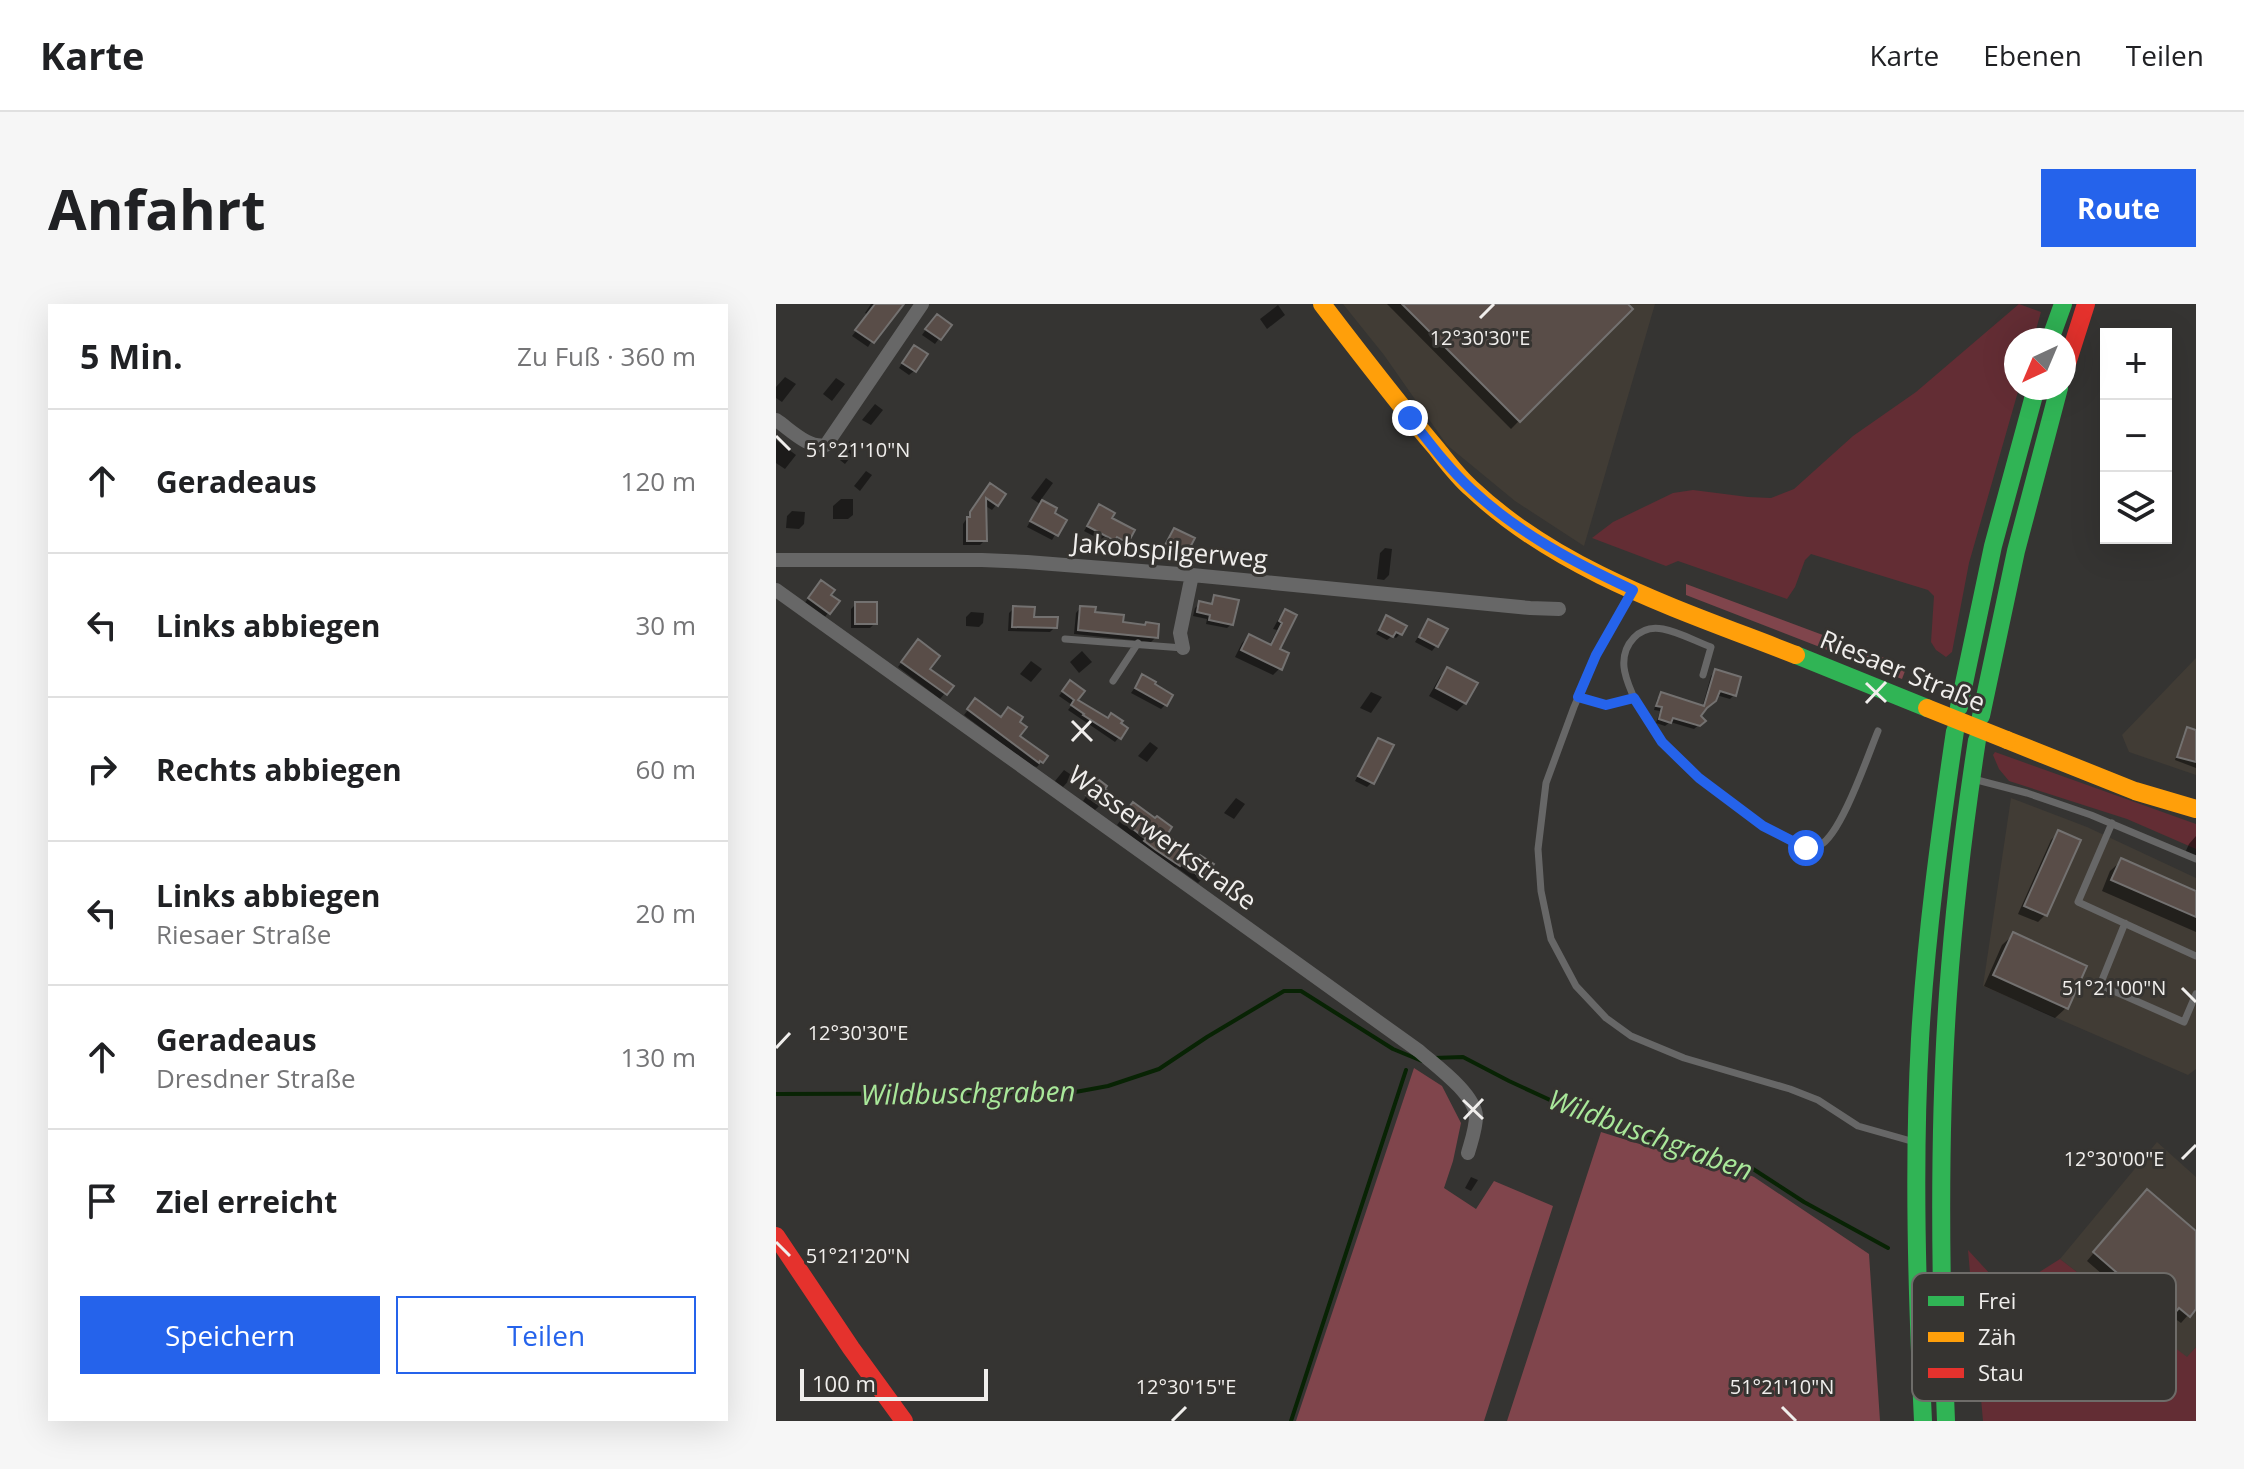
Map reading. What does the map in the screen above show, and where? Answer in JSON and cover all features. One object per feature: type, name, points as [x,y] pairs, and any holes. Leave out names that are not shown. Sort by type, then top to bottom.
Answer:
[{"type":"main road","name":"Riesaer Straße","points":[[1322,304],[1410,418],[1470,488],[1508,520],[1554,551],[1633,590],[2135,791],[2196,809]]},
{"type":"main road","points":[[2054,328],[2063,304]]},
{"type":"main road","points":[[2076,335],[2086,304]]},
{"type":"main road","points":[[1959,707],[1998,527],[2033,400]]},
{"type":"main road","points":[[1981,716],[1991,658],[2025,513],[2056,400]]},
{"type":"main road","points":[[1917,1273],[1920,1040],[1931,911],[1955,731]]},
{"type":"main road","points":[[1940,1273],[1940,1126],[1949,967],[1962,836],[1977,740]]},
{"type":"main road","points":[[776,1236],[904,1421]]},
{"type":"main road","points":[[1922,1401],[1923,1421]]},
{"type":"main road","points":[[1945,1401],[1946,1421]]},
{"type":"street","points":[[776,420],[811,444],[819,447],[826,445],[922,304]]},
{"type":"street","name":"Jakobspilgerweg","points":[[776,560],[982,560],[1192,575],[1559,609]]},
{"type":"street","points":[[1183,648],[1180,633],[1192,575]]},
{"type":"street","name":"Wasserwerkstraße","points":[[776,590],[1419,1051],[1464,1091],[1473,1105],[1475,1126],[1468,1153]]},
{"type":"lane","points":[[1633,590],[1596,655],[1546,783],[1538,849],[1541,891],[1551,939],[1576,986],[1606,1018],[1631,1036],[1684,1058],[1790,1089],[1818,1100],[1858,1126],[1917,1143]]},
{"type":"lane","points":[[1703,675],[1711,647],[1662,629],[1641,632],[1628,644],[1624,658],[1625,674],[1634,698],[1662,742],[1699,778],[1763,826],[1806,848],[1820,845],[1840,821],[1878,731]]},
{"type":"lane","points":[[1065,639],[1183,648]]},
{"type":"lane","points":[[1113,681],[1138,643]]},
{"type":"lane","points":[[1578,697],[1606,705],[1634,698]]},
{"type":"lane","points":[[1971,778],[2027,793],[2112,823],[2196,859]]},
{"type":"lane","points":[[2112,823],[2078,902],[2196,956]]},
{"type":"lane","points":[[2125,923],[2100,985],[2184,1022],[2196,994]]},
{"type":"shaded area","points":[[1343,304],[1655,304],[1584,546],[1515,501],[1447,445],[1384,355]]},
{"type":"shaded area","points":[[2019,304],[2041,312],[2036,328],[2004,328],[2004,400],[2016,400],[1969,563],[1952,652],[1946,657],[1931,642],[1934,596],[1928,590],[1811,554],[1805,560],[1787,599],[1678,561],[1666,566],[1592,538],[1613,522],[1673,493],[1693,490],[1771,498],[1794,489],[1853,436],[1916,392]]},
{"type":"shaded area","points":[[1686,584],[1887,659],[1905,671],[1902,679],[1686,595]]},
{"type":"shaded area","points":[[2196,658],[2196,775],[2129,752],[2122,735]]},
{"type":"shaded area","points":[[1995,752],[2196,824],[2196,849],[2127,819],[2009,781],[1999,769],[1993,755]]},
{"type":"shaded area","points":[[2011,798],[2087,827],[2196,878],[2196,1069],[2188,1075],[1983,986]]},
{"type":"shaded area","points":[[1414,1068],[1442,1086],[1461,1123],[1444,1188],[1476,1209],[1494,1181],[1553,1206],[1484,1421],[1296,1421]]},
{"type":"shaded area","points":[[1601,1132],[1662,1151],[1731,1167],[1754,1177],[1869,1254],[1880,1421],[1507,1421]]},
{"type":"shaded area","points":[[2157,1142],[2196,1177],[2196,1347],[2187,1358],[2176,1349],[2176,1273],[2078,1273],[2060,1259]]},
{"type":"shaded area","points":[[1968,1250],[1989,1273],[1970,1273]]},
{"type":"shaded area","points":[[2060,1259],[2078,1273],[2038,1273]]},
{"type":"shaded area","points":[[2196,1347],[2196,1421],[1983,1421],[1981,1401],[2176,1401],[2176,1349],[2187,1357]]},
{"type":"building","points":[[875,304],[904,304],[874,343],[855,330]]},
{"type":"building","points":[[1402,304],[1628,304],[1633,309],[1520,422]]},
{"type":"building","points":[[937,314],[952,325],[941,340],[925,329]]},
{"type":"building","points":[[914,345],[928,354],[916,372],[902,363]]},
{"type":"building","points":[[990,483],[1006,494],[998,506],[986,498],[987,541],[967,541],[967,517],[970,517],[970,512]]},
{"type":"building","points":[[1042,500],[1057,508],[1055,513],[1067,520],[1058,536],[1030,521]]},
{"type":"building","points":[[1099,504],[1115,513],[1112,518],[1135,530],[1128,543],[1117,537],[1115,541],[1087,526]]},
{"type":"building","points":[[1174,528],[1195,538],[1185,557],[1164,547]]},
{"type":"building","points":[[821,580],[835,590],[831,595],[840,601],[830,614],[808,598]]},
{"type":"building","points":[[1214,595],[1239,600],[1233,625],[1209,620],[1210,615],[1197,612],[1199,601],[1212,604]]},
{"type":"building","points":[[855,602],[877,602],[877,624],[855,624]]},
{"type":"building","points":[[1013,606],[1035,607],[1034,617],[1058,617],[1057,628],[1012,627]]},
{"type":"building","points":[[1080,606],[1096,607],[1095,612],[1124,615],[1123,622],[1159,624],[1158,638],[1078,630]]},
{"type":"building","points":[[1285,609],[1297,615],[1280,649],[1289,653],[1282,670],[1241,650],[1249,634],[1271,645]]},
{"type":"building","points":[[1386,615],[1407,626],[1402,635],[1396,632],[1393,637],[1379,630]]},
{"type":"building","points":[[1428,619],[1448,629],[1438,647],[1419,637]]},
{"type":"building","points":[[918,639],[940,656],[930,669],[954,686],[947,695],[901,662]]},
{"type":"building","points":[[1447,667],[1478,683],[1466,704],[1436,688]]},
{"type":"building","points":[[1715,669],[1741,677],[1736,696],[1720,691],[1716,701],[1701,716],[1706,721],[1700,726],[1673,718],[1671,723],[1659,719],[1662,707],[1656,706],[1661,692],[1704,706]]},
{"type":"building","points":[[1142,674],[1173,695],[1167,706],[1135,688]]},
{"type":"building","points":[[1070,680],[1085,691],[1078,700],[1108,718],[1111,713],[1123,721],[1121,723],[1128,728],[1121,739],[1071,705],[1074,700],[1062,691]]},
{"type":"building","points":[[975,698],[1001,717],[1008,707],[1023,717],[1020,722],[1027,727],[1020,736],[1048,756],[1043,763],[967,709]]},
{"type":"building","points":[[2187,727],[2196,730],[2196,762],[2177,757]]},
{"type":"building","points":[[1378,738],[1394,745],[1374,784],[1358,776]]},
{"type":"building","points":[[1098,779],[1111,793],[1101,806],[1086,795]]},
{"type":"building","points":[[1133,802],[1172,827],[1167,835],[1198,858],[1200,855],[1214,864],[1204,879],[1156,850],[1120,819]]},
{"type":"building","points":[[2058,830],[2081,840],[2047,916],[2024,906]]},
{"type":"building","points":[[2121,858],[2196,891],[2196,917],[2111,880]]},
{"type":"building","points":[[2013,932],[2087,966],[2068,1009],[1993,975]]},
{"type":"building","points":[[2147,1189],[2196,1231],[2196,1309],[2190,1317],[2179,1308],[2176,1312],[2176,1273],[2117,1273],[2093,1252]]},
{"type":"waterway","name":"Wildbuschgraben","points":[[776,1094],[1070,1093],[1108,1086],[1159,1069],[1284,991],[1301,991],[1393,1049],[1422,1061]]},
{"type":"waterway","name":"Wildbuschgraben","points":[[1434,1058],[1463,1057],[1587,1117],[1629,1133],[1750,1167],[1804,1202],[1888,1248]]},
{"type":"waterway","points":[[1291,1421],[1406,1070]]},
{"type":"traffic: fast","points":[[2054,328],[2063,304]]},
{"type":"traffic: fast","points":[[1959,707],[1993,546],[2033,400]]},
{"type":"traffic: fast","points":[[1981,716],[2016,551],[2056,400]]},
{"type":"traffic: fast","points":[[1796,655],[1927,708]]},
{"type":"traffic: fast","points":[[1918,1273],[1920,1039],[1934,885],[1955,731]]},
{"type":"traffic: fast","points":[[1942,1273],[1943,1101],[1950,962],[1977,740]]},
{"type":"traffic: fast","points":[[1922,1401],[1923,1421]]},
{"type":"traffic: fast","points":[[1945,1401],[1946,1421]]},
{"type":"traffic: slow","points":[[1322,304],[1453,469],[1507,518],[1544,544],[1625,587],[1796,655]]},
{"type":"traffic: slow","points":[[1927,708],[2007,740]]},
{"type":"traffic: slow","points":[[2007,740],[2135,791],[2196,809]]},
{"type":"traffic: jam","points":[[2076,335],[2086,304]]},
{"type":"traffic: jam","points":[[776,1236],[904,1421]]},
{"type":"route","points":[[1410,418],[1470,488],[1508,520],[1554,551],[1633,590],[1596,655],[1578,697],[1606,705],[1634,698],[1662,742],[1699,778],[1763,826],[1806,848]]}]
